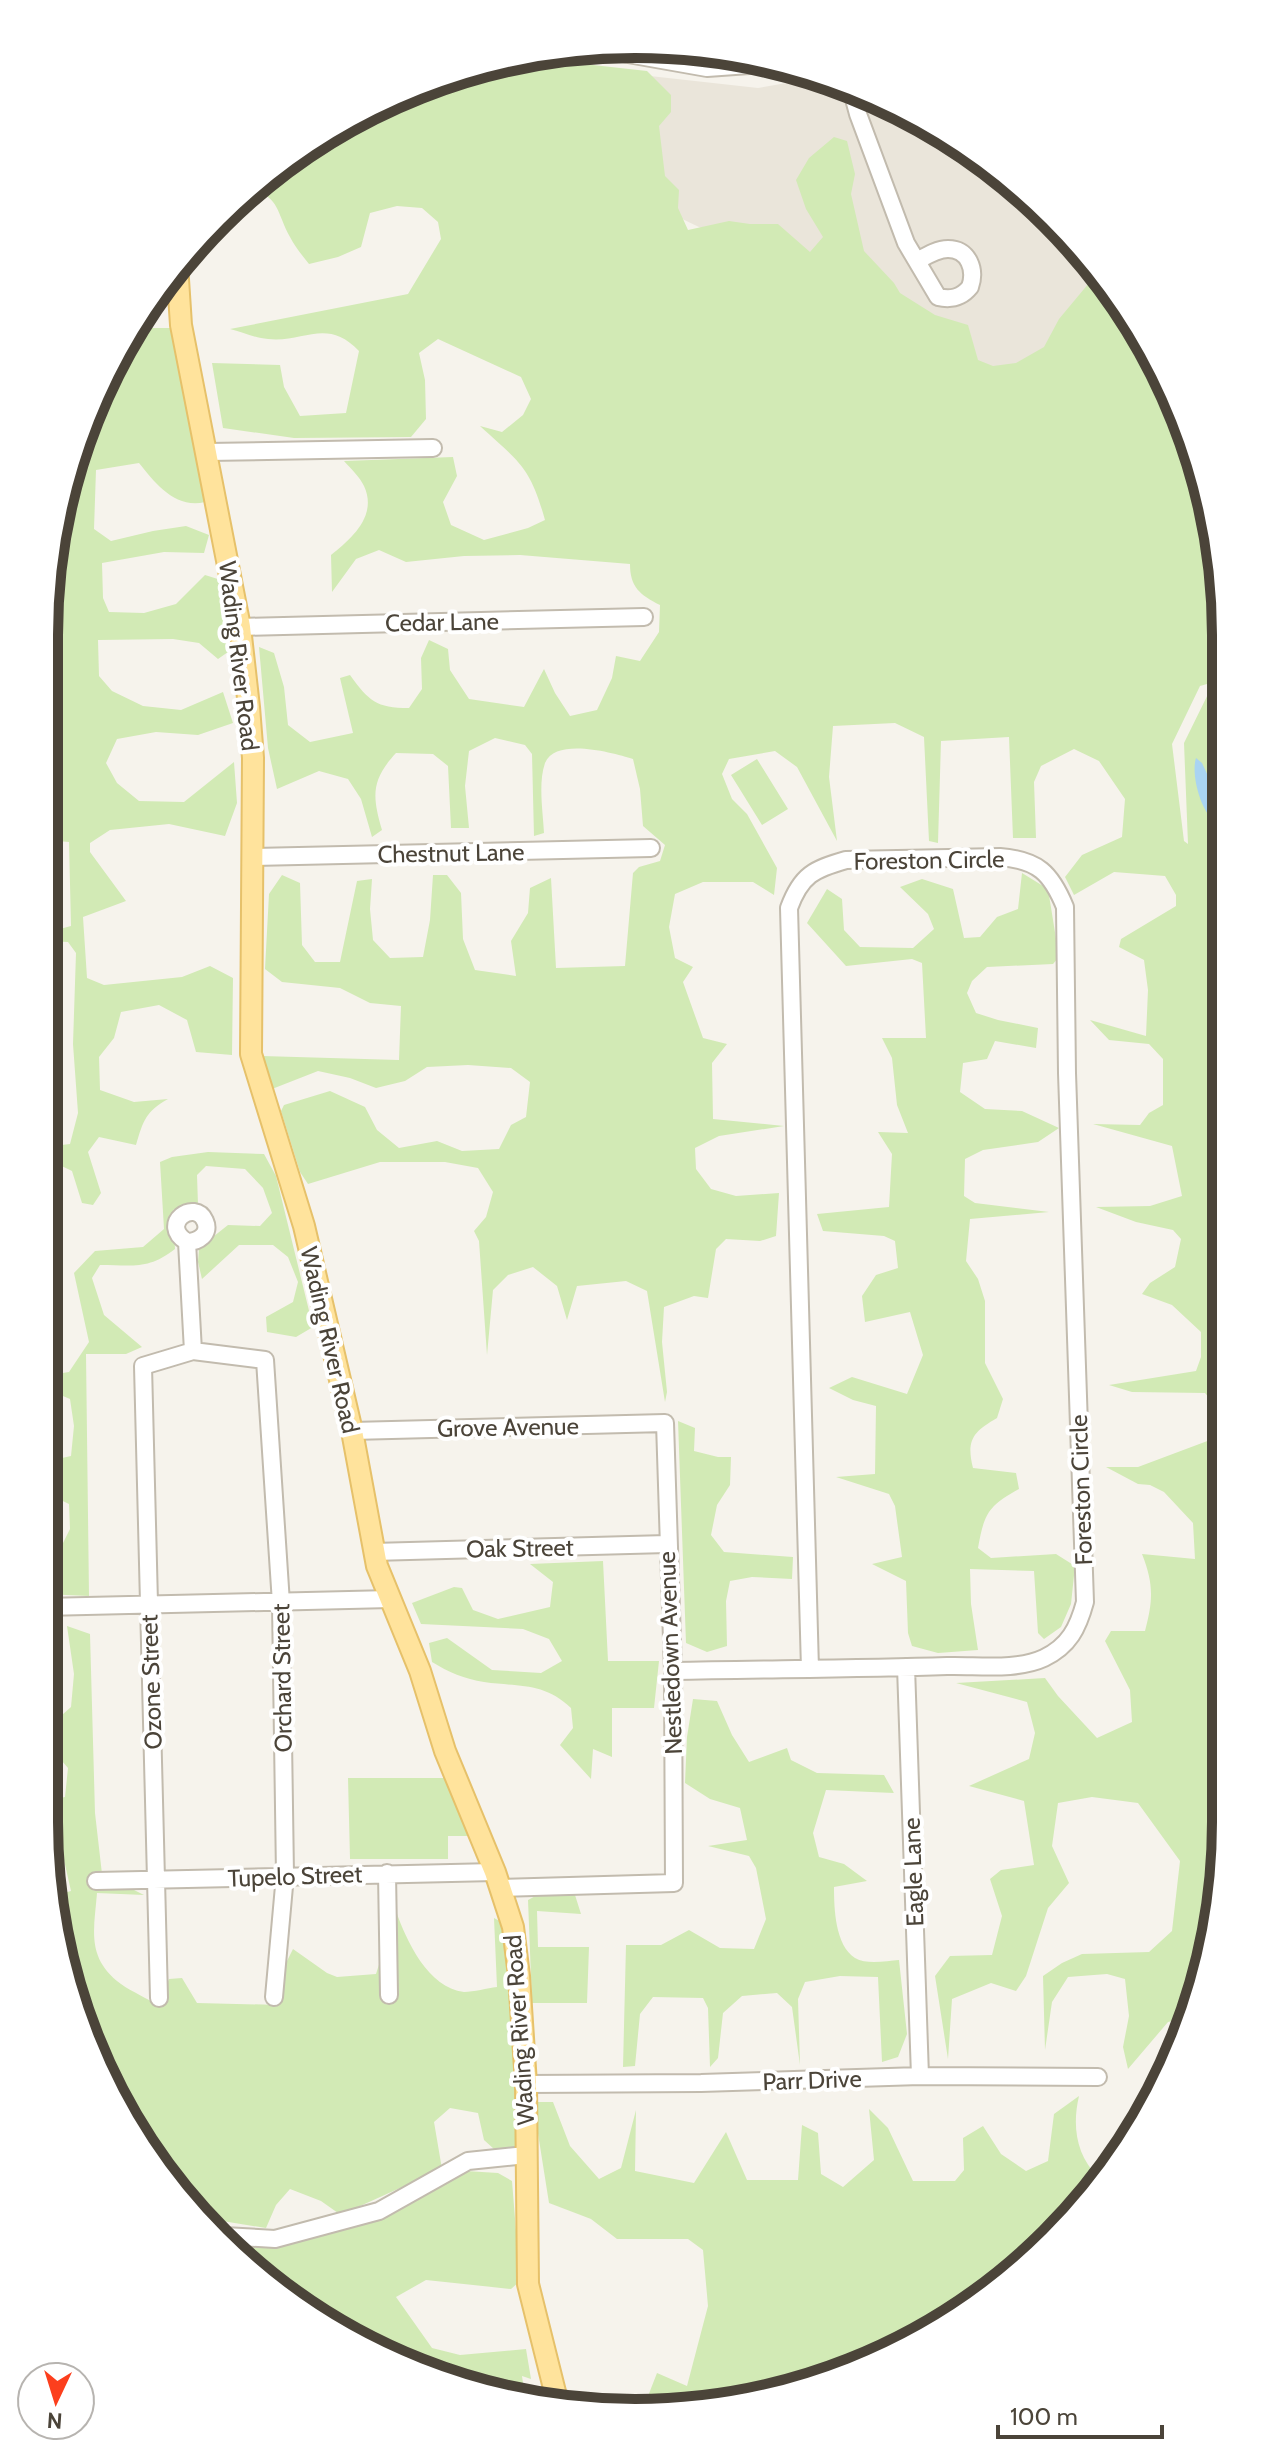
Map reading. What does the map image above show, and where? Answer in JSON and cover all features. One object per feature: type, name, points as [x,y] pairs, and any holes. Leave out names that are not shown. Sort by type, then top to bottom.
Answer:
[{"type":"main road","name":"Wading River Road","points":[[178,283],[181,325],[240,627],[253,758],[251,1054],[304,1226],[352,1431],[373,1552],[420,1671],[445,1751],[498,1880],[513,1927],[526,2084],[528,2284],[555,2393]]},
{"type":"street","points":[[653,58],[707,68],[731,66]]},
{"type":"street","points":[[855,102],[906,243],[938,297],[948,299],[966,293],[972,282],[970,261],[950,249],[917,261]]},
{"type":"street","points":[[208,452],[433,448]]},
{"type":"street","name":"Cedar Lane","points":[[240,627],[644,617]]},
{"type":"street","name":"Chestnut Lane","points":[[251,857],[651,848]]},
{"type":"street","name":"Foreston Circle","points":[[673,1671],[810,1669],[1024,1664],[1058,1650],[1070,1639],[1079,1624],[1085,1602],[1067,1089],[1065,907],[1045,872],[1024,859],[846,860],[808,875],[796,890],[789,908],[810,1669]]},
{"type":"street","points":[[187,1242],[193,1351]]},
{"type":"street","name":"Orchard Street","points":[[193,1351],[265,1360],[281,1603],[285,1875],[274,1997]]},
{"type":"street","name":"Ozone Street","points":[[159,1998],[143,1366],[193,1351]]},
{"type":"street","name":"Grove Avenue","points":[[352,1431],[665,1423]]},
{"type":"street","name":"Nestledown Avenue","points":[[665,1423],[673,1671],[674,1883]]},
{"type":"street","name":"Oak Street","points":[[373,1552],[667,1544]]},
{"type":"street","points":[[58,1607],[391,1599]]},
{"type":"street","name":"Eagle Lane","points":[[906,1667],[920,2076]]},
{"type":"street","points":[[387,1873],[389,1995]]},
{"type":"street","name":"Tupelo Street","points":[[96,1881],[387,1873],[498,1880],[674,1883]]},
{"type":"street","name":"Parr Drive","points":[[526,2084],[701,2083],[920,2076],[1098,2077]]},
{"type":"street","points":[[234,2237],[275,2239],[379,2211],[468,2161],[526,2155]]},
{"type":"shaded area","points":[[632,74],[758,88],[795,81],[856,102],[924,135],[986,177],[1043,227],[1069,255],[1115,314],[1135,348],[989,377],[841,295],[628,193]]},
{"type":"green space","points":[[593,65],[647,71],[671,95],[671,112],[659,126],[665,176],[679,190],[678,208],[688,230],[729,221],[778,224],[810,252],[823,237],[806,209],[796,180],[809,158],[834,137],[847,141],[855,174],[851,194],[864,251],[900,293],[935,315],[968,325],[978,360],[993,366],[1016,363],[1044,347],[1059,319],[1089,283],[1088,278],[1093,284],[1135,347],[1168,414],[1201,522],[1211,597],[1212,683],[1200,686],[1172,744],[1184,841],[1188,844],[1184,743],[1212,686],[1212,1401],[1205,1393],[1132,1392],[1109,1385],[1196,1371],[1201,1357],[1201,1332],[1172,1305],[1142,1294],[1150,1283],[1175,1267],[1181,1239],[1173,1230],[1136,1222],[1096,1207],[1150,1206],[1182,1196],[1172,1146],[1093,1124],[1140,1125],[1149,1113],[1163,1105],[1163,1059],[1149,1044],[1109,1040],[1090,1020],[1146,1036],[1148,990],[1144,960],[1119,947],[1121,939],[1176,906],[1176,895],[1165,876],[1114,872],[1074,895],[1065,877],[1082,855],[1122,837],[1125,799],[1099,761],[1074,749],[1041,766],[1034,782],[1036,838],[1013,838],[1009,737],[941,741],[938,843],[929,841],[924,737],[895,723],[833,726],[829,777],[837,841],[797,767],[775,751],[729,759],[722,774],[732,799],[747,814],[777,868],[774,895],[753,882],[703,882],[675,894],[669,927],[675,958],[693,967],[683,982],[703,1038],[727,1044],[712,1063],[713,1119],[784,1126],[719,1136],[695,1148],[696,1169],[711,1189],[736,1196],[779,1193],[776,1236],[760,1241],[726,1239],[716,1249],[708,1298],[694,1296],[664,1307],[665,1402],[647,1291],[626,1281],[577,1286],[567,1320],[557,1286],[533,1267],[508,1275],[493,1290],[487,1355],[479,1241],[474,1231],[486,1217],[493,1192],[478,1168],[445,1162],[380,1162],[308,1184],[300,1172],[281,1111],[284,1105],[330,1091],[365,1107],[377,1130],[399,1148],[437,1141],[462,1151],[499,1149],[511,1125],[526,1117],[530,1082],[511,1068],[468,1065],[427,1067],[405,1081],[376,1088],[318,1071],[272,1089],[262,1056],[399,1060],[401,1006],[370,1003],[340,988],[282,982],[265,969],[269,894],[282,875],[300,883],[302,945],[315,962],[340,962],[357,881],[372,879],[370,909],[373,940],[390,958],[423,957],[430,920],[433,875],[447,875],[461,893],[463,939],[475,970],[516,976],[511,941],[528,913],[530,888],[551,878],[556,968],[625,966],[633,873],[639,867],[660,861],[665,845],[643,826],[640,789],[633,759],[586,749],[561,751],[551,755],[545,763],[541,788],[544,833],[534,836],[532,754],[525,745],[495,738],[469,751],[465,786],[469,828],[451,828],[448,766],[433,754],[396,753],[378,780],[375,798],[382,830],[372,837],[361,799],[348,779],[319,771],[277,789],[268,748],[259,647],[274,653],[284,687],[288,725],[310,742],[353,733],[340,678],[350,675],[374,701],[409,708],[422,689],[421,658],[429,640],[448,649],[450,670],[469,699],[524,707],[544,669],[570,716],[597,710],[612,678],[616,656],[640,661],[659,632],[660,605],[647,598],[634,584],[630,564],[520,555],[464,556],[406,562],[379,550],[356,559],[332,592],[331,555],[354,534],[368,507],[364,486],[344,461],[453,457],[457,476],[443,502],[451,525],[484,540],[545,520],[534,488],[522,466],[480,426],[502,432],[523,415],[531,399],[521,377],[438,339],[419,353],[425,380],[426,419],[411,437],[294,438],[223,428],[212,363],[280,365],[284,387],[300,416],[346,413],[359,351],[336,335],[326,333],[268,339],[230,329],[408,294],[441,239],[438,222],[422,208],[397,206],[370,213],[361,247],[309,264],[292,241],[275,205],[264,195],[314,155],[414,102],[522,69]]},
{"type":"green space","points":[[146,328],[171,328],[176,332],[177,364],[205,502],[184,502],[175,498],[159,486],[139,463],[96,470],[94,529],[111,541],[186,526],[209,535],[204,553],[164,552],[102,563],[103,598],[109,612],[144,613],[176,604],[205,575],[221,580],[228,652],[218,659],[199,643],[173,639],[98,640],[99,676],[112,691],[143,706],[181,710],[223,692],[233,723],[198,735],[156,732],[117,739],[106,763],[117,783],[139,801],[184,802],[234,762],[237,803],[225,836],[169,824],[110,830],[90,843],[90,852],[126,901],[83,917],[87,978],[104,985],[182,977],[210,966],[233,978],[232,1055],[196,1052],[187,1020],[159,1005],[121,1012],[114,1038],[99,1057],[100,1090],[134,1102],[168,1099],[146,1118],[136,1145],[99,1137],[88,1152],[101,1193],[93,1205],[82,1203],[72,1171],[58,1164],[58,1145],[70,1144],[78,1113],[73,1044],[76,953],[68,942],[58,942],[58,930],[71,926],[69,842],[58,841],[58,635],[63,560],[69,522],[89,450],[102,414]]},
{"type":"green space","points":[[757,759],[788,809],[762,825],[731,775]]},
{"type":"green space","points":[[1022,873],[1048,889],[1059,957],[1053,964],[987,967],[972,981],[967,993],[976,1013],[1038,1028],[1036,1048],[995,1041],[987,1059],[963,1063],[960,1092],[985,1109],[1022,1111],[1059,1128],[1038,1142],[983,1150],[965,1159],[964,1196],[975,1203],[1049,1212],[970,1219],[966,1261],[978,1279],[985,1301],[985,1363],[1003,1399],[997,1418],[977,1433],[970,1450],[973,1468],[1016,1473],[1019,1489],[989,1512],[978,1548],[991,1558],[1056,1554],[1075,1566],[1071,1604],[1061,1627],[1044,1639],[1038,1633],[1034,1571],[970,1569],[971,1604],[978,1650],[938,1653],[912,1646],[908,1633],[906,1581],[872,1564],[902,1557],[895,1506],[889,1494],[836,1477],[875,1474],[876,1406],[853,1400],[829,1388],[852,1377],[907,1394],[923,1355],[910,1312],[865,1322],[862,1296],[876,1275],[898,1268],[895,1241],[884,1236],[823,1231],[817,1214],[889,1207],[892,1154],[878,1132],[908,1133],[897,1105],[892,1058],[882,1038],[926,1038],[922,963],[912,959],[846,966],[807,923],[827,889],[842,899],[844,930],[860,947],[913,948],[934,929],[928,914],[900,887],[922,879],[953,889],[964,938],[980,937],[997,917],[1018,909]]},
{"type":"green space","points":[[208,1152],[264,1154],[276,1176],[313,1327],[296,1337],[267,1332],[266,1317],[293,1302],[298,1282],[288,1257],[273,1245],[239,1245],[202,1279],[199,1248],[228,1225],[260,1226],[272,1213],[263,1188],[245,1169],[206,1166],[197,1175],[198,1205],[187,1204],[173,1210],[175,1249],[165,1256],[140,1265],[100,1265],[92,1278],[104,1315],[142,1347],[126,1354],[86,1354],[89,1596],[58,1595],[58,1553],[70,1529],[69,1504],[58,1499],[58,1459],[71,1456],[74,1426],[70,1399],[58,1394],[58,1374],[69,1372],[89,1342],[74,1273],[95,1251],[143,1247],[164,1229],[160,1162],[172,1157]]},
{"type":"green space","points":[[678,1421],[695,1428],[694,1451],[731,1457],[730,1485],[717,1505],[711,1535],[724,1552],[793,1557],[792,1579],[752,1577],[730,1581],[726,1601],[727,1646],[707,1652],[686,1643]]},
{"type":"green space","points":[[1212,1439],[1211,1860],[1201,1935],[1181,2007],[1176,2020],[1168,2022],[1128,2069],[1123,2047],[1129,2016],[1125,1979],[1107,1974],[1068,1977],[1052,2002],[1045,2050],[1043,1976],[1082,1954],[1149,1952],[1172,1931],[1180,1861],[1138,1803],[1092,1797],[1058,1803],[1052,1846],[1069,1883],[1048,1908],[1026,1976],[1016,1991],[991,1983],[952,1999],[948,2059],[935,1976],[950,1956],[992,1955],[1002,1916],[990,1879],[1001,1870],[1034,1865],[1024,1801],[969,1786],[1029,1759],[1035,1733],[1027,1702],[956,1683],[1045,1678],[1097,1738],[1132,1722],[1130,1690],[1105,1641],[1111,1631],[1145,1631],[1151,1592],[1142,1554],[1195,1559],[1193,1523],[1164,1492],[1150,1485],[1138,1484],[1106,1467],[1138,1467]]},
{"type":"green space","points":[[603,1561],[608,1661],[659,1661],[654,1708],[612,1708],[612,1757],[593,1749],[591,1779],[560,1745],[573,1728],[571,1708],[541,1690],[477,1681],[450,1672],[432,1662],[429,1643],[447,1638],[492,1670],[541,1673],[562,1661],[549,1639],[523,1629],[421,1624],[412,1603],[454,1587],[462,1588],[473,1610],[498,1619],[550,1607],[553,1582],[530,1564]]},
{"type":"green space","points":[[67,1626],[90,1634],[95,1813],[102,1874],[144,1895],[97,1893],[95,1943],[97,1954],[110,1974],[125,1987],[159,2006],[169,1979],[182,1978],[197,2003],[280,2005],[284,1967],[293,1949],[337,1977],[376,1974],[396,1911],[412,1948],[429,1972],[451,1989],[472,1991],[497,1987],[494,1918],[505,1924],[511,1986],[517,2140],[514,2149],[494,2149],[484,2140],[478,2113],[450,2108],[434,2122],[442,2169],[358,2207],[338,2213],[321,2201],[290,2189],[276,2205],[266,2228],[218,2220],[201,2202],[155,2143],[118,2077],[89,2007],[69,1935],[63,1893],[71,1891],[59,1845],[58,1822],[58,1799],[65,1797],[68,1768],[58,1756],[58,1719],[71,1707],[74,1674]]},
{"type":"green space","points":[[693,1699],[717,1701],[732,1735],[749,1762],[787,1748],[791,1760],[817,1773],[884,1775],[894,1793],[826,1790],[813,1833],[819,1857],[844,1864],[867,1881],[834,1887],[837,1926],[848,1952],[865,1961],[899,1960],[907,2034],[898,2057],[882,2062],[878,1977],[840,1976],[805,1982],[798,1999],[800,2065],[792,2007],[777,1993],[742,1996],[723,2013],[718,2058],[710,2067],[708,2008],[703,1998],[653,1997],[640,2014],[635,2066],[623,2067],[626,1945],[661,1945],[689,1930],[720,1948],[754,1949],[766,1919],[756,1868],[749,1856],[708,1846],[747,1840],[740,1808],[710,1799],[685,1783]]},
{"type":"green space","points":[[348,1778],[446,1778],[472,1836],[448,1836],[448,1859],[350,1859]]},
{"type":"green space","points":[[541,1893],[575,1895],[581,1914],[537,1911],[538,1947],[589,1947],[587,2003],[532,2003],[528,1900]]},
{"type":"green space","points":[[1079,2096],[1076,2118],[1078,2140],[1080,2150],[1094,2172],[1043,2230],[956,2302],[890,2339],[820,2368],[748,2388],[647,2399],[657,2373],[687,2386],[708,2306],[703,2250],[688,2239],[617,2239],[591,2219],[549,2203],[533,2102],[553,2102],[570,2146],[599,2179],[621,2168],[636,2110],[635,2171],[694,2183],[726,2132],[747,2180],[798,2180],[802,2125],[818,2133],[821,2174],[843,2187],[874,2160],[869,2109],[888,2128],[913,2181],[955,2181],[964,2170],[963,2138],[983,2126],[1001,2154],[1026,2171],[1048,2161],[1054,2114]]},
{"type":"green space","points":[[466,2171],[498,2173],[512,2181],[520,2281],[511,2289],[426,2280],[396,2297],[432,2348],[460,2355],[526,2349],[531,2379],[522,2376],[524,2388],[450,2368],[414,2355],[346,2322],[284,2280],[240,2242],[275,2243]]},
{"type":"water","points":[[1196,758],[1212,779],[1212,819],[1198,790]]}]
